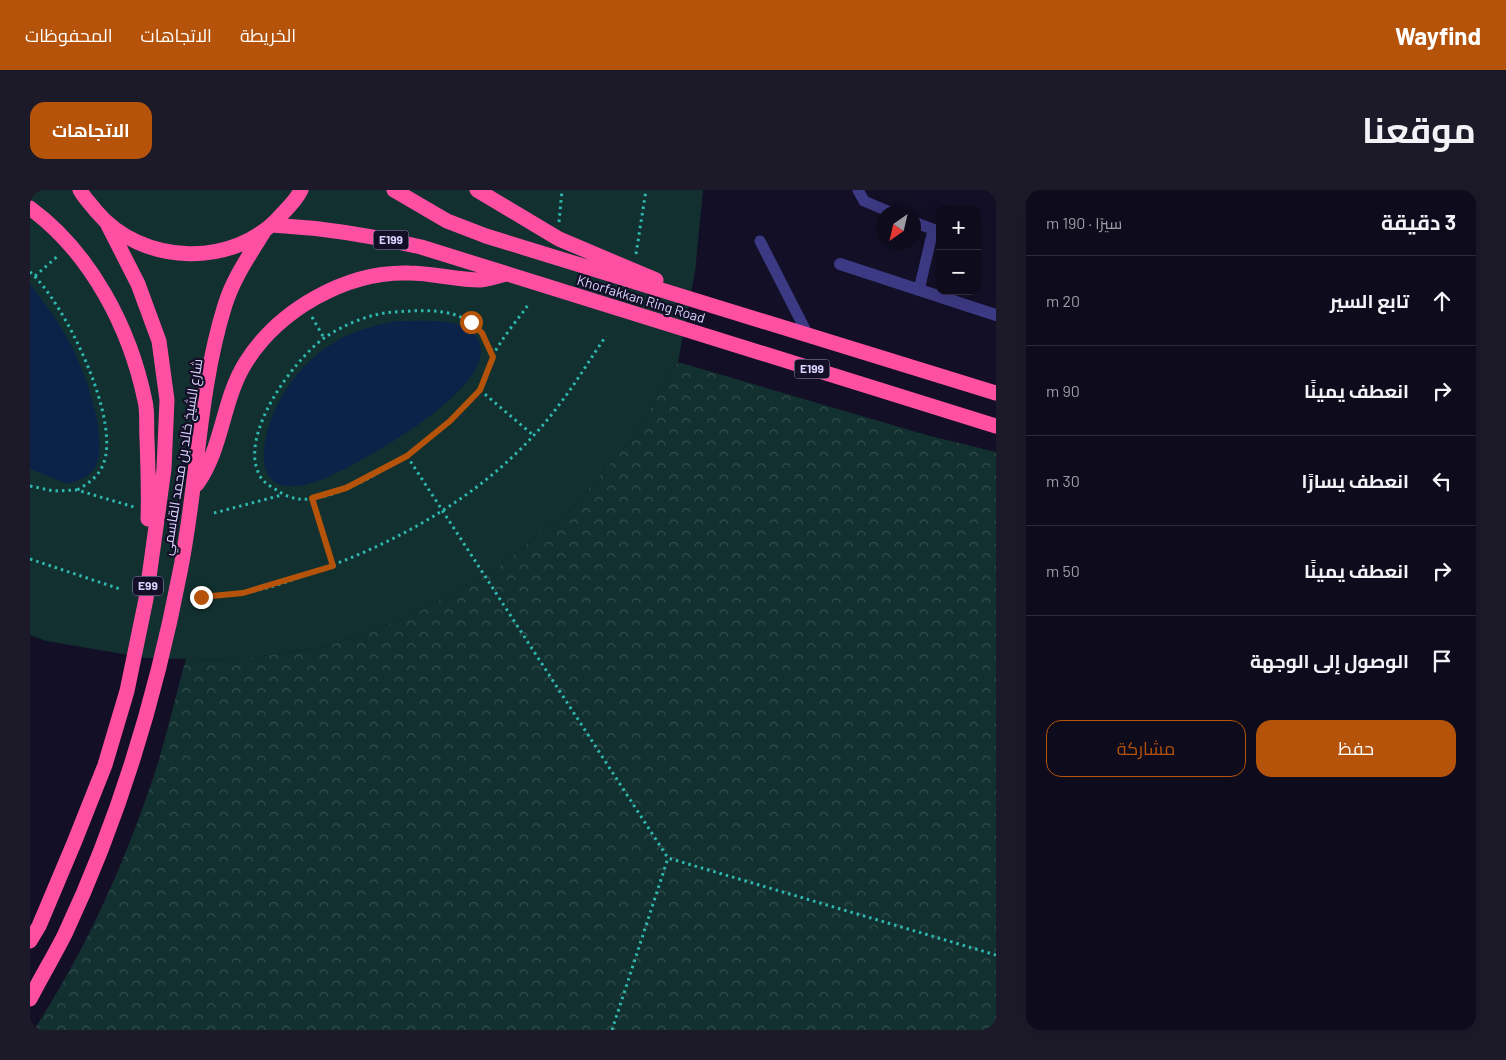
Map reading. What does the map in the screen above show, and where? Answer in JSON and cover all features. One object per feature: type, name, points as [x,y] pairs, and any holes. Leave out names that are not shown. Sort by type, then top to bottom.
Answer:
[{"type":"highway","name":"شارع الشيخ خالد بن محمد القاسمي","points":[[30,999],[64,935],[99,854],[129,772],[152,699],[189,531],[205,394],[225,304],[232,287],[267,229],[301,190]]},
{"type":"highway","name":"Khorfakkan Ring Road","points":[[394,190],[447,221],[486,236],[996,393]]},
{"type":"highway","points":[[477,190],[560,239],[723,309]]},
{"type":"highway","points":[[79,191],[107,223],[142,246],[183,255],[225,250],[267,229]]},
{"type":"highway","points":[[30,208],[52,226],[70,246],[106,294],[132,348],[146,403],[149,501],[146,599]]},
{"type":"highway","name":"شارع الشيخ خالد بن محمد القاسمي","points":[[30,941],[39,926],[105,765],[127,691],[146,599],[164,469],[167,400],[160,341],[138,284],[107,223]]},
{"type":"highway","name":"Khorfakkan Ring Road","points":[[267,229],[323,228],[421,247],[996,426]]},
{"type":"highway","points":[[194,488],[213,455],[229,397],[237,379],[258,346],[290,315],[327,292],[367,278],[408,273],[480,280],[506,274]]},
{"type":"street","points":[[840,264],[919,290],[936,292]]},
{"type":"street","points":[[946,295],[996,315]]},
{"type":"lane","points":[[858,190],[864,201],[876,206]]},
{"type":"lane","points":[[921,225],[936,231]]},
{"type":"lane","points":[[919,290],[936,234]]},
{"type":"lane","points":[[760,241],[808,335]]},
{"type":"path","points":[[559,223],[562,190]]},
{"type":"path","points":[[636,258],[646,190]]},
{"type":"path","points":[[35,276],[57,257]]},
{"type":"path","points":[[30,272],[57,304],[74,333],[93,378],[103,416],[107,444],[103,466],[93,479],[77,490]]},
{"type":"path","points":[[493,357],[482,333],[471,322],[445,312],[424,310],[388,312],[353,323],[324,338],[298,362],[278,390],[260,428],[254,453],[258,472],[269,485],[283,494],[299,499],[312,498],[346,488],[407,456],[450,421],[480,390],[493,357],[528,305]]},
{"type":"path","points":[[312,318],[324,338]]},
{"type":"path","points":[[201,597],[243,593],[333,566],[370,550],[442,512],[480,484],[533,435],[558,406],[606,336]]},
{"type":"path","points":[[480,390],[533,435]]},
{"type":"path","points":[[407,456],[668,858],[996,955]]},
{"type":"path","points":[[30,486],[54,491],[77,490],[132,507]]},
{"type":"path","points":[[214,513],[283,494]]},
{"type":"path","points":[[312,498],[333,566]]},
{"type":"path","points":[[30,559],[120,589]]},
{"type":"path","points":[[612,1030],[668,858]]},
{"type":"green space","points":[[30,190],[703,190],[695,272],[678,362],[632,439],[568,512],[496,569],[413,615],[325,647],[232,660],[147,658],[46,641],[30,635]]},
{"type":"green space","points":[[678,362],[930,436],[996,452],[996,1030],[34,1030],[85,942],[127,850],[165,739],[186,659],[232,660],[325,647],[413,615],[496,569],[568,512],[632,439]]},
{"type":"water","points":[[30,284],[56,319],[75,353],[88,385],[97,420],[99,453],[96,466],[88,475],[68,484],[30,469]]},
{"type":"water","points":[[397,321],[453,323],[468,329],[481,347],[476,369],[457,393],[430,416],[366,457],[321,480],[295,486],[278,484],[268,474],[264,460],[265,443],[277,405],[291,382],[310,360],[343,337],[361,330]]},
{"type":"route","points":[[201,597],[243,593],[286,582],[333,566],[312,498],[346,488],[407,456],[450,421],[480,390],[488,374],[493,357],[482,333],[471,322]]}]
